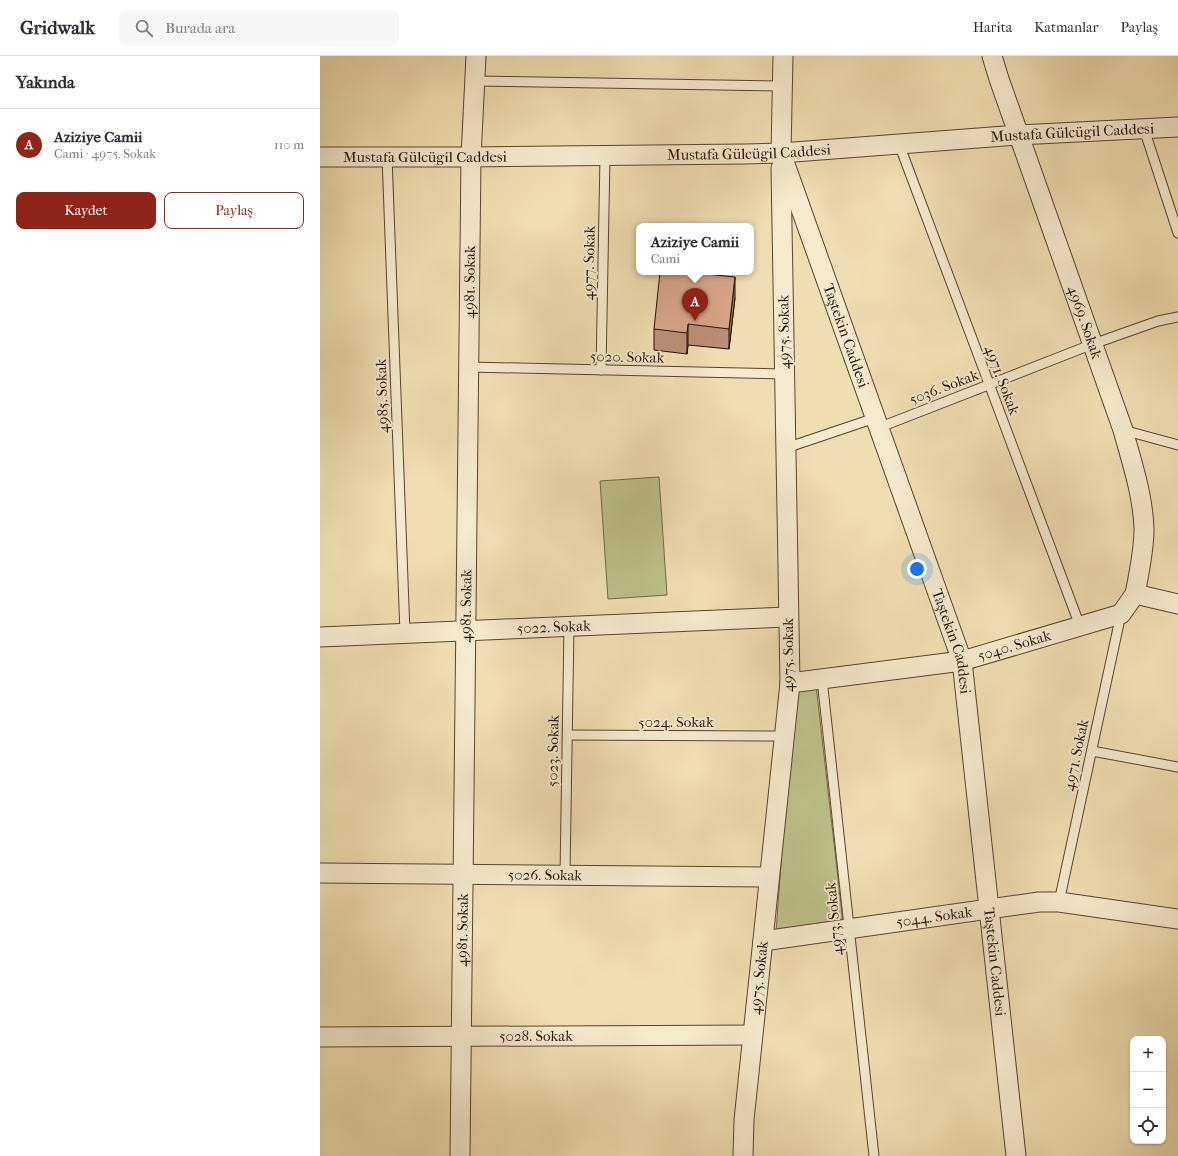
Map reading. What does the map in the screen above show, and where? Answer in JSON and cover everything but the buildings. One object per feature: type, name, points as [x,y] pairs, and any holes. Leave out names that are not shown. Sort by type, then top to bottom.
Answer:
[{"type":"street","name":"4981. Sokak","points":[[460,1156],[471,158],[476,56]]},
{"type":"street","name":"Taştekin Caddesi","points":[[783,56],[781,153],[962,661],[1016,1156]]},
{"type":"street","name":"4969. Sokak","points":[[992,56],[1018,135],[1123,430],[1136,475],[1144,530],[1140,569],[1135,594]]},
{"type":"street","name":"Mustafa Gülcügil Caddesi","points":[[320,157],[471,158],[781,153],[1018,135],[1178,127]]},
{"type":"street","name":"4975. Sokak","points":[[743,1156],[744,1120],[752,1035],[790,683],[781,153]]},
{"type":"street","points":[[1121,614],[1135,594],[1178,604]]},
{"type":"street","name":"5040. Sokak","points":[[790,683],[962,661],[1121,614]]},
{"type":"street","name":"5022. Sokak","points":[[320,637],[788,617]]},
{"type":"street","name":"5026. Sokak","points":[[320,873],[769,877]]},
{"type":"street","name":"5044. Sokak","points":[[762,941],[1039,902],[1059,902],[1178,919]]},
{"type":"street","name":"5028. Sokak","points":[[320,1037],[752,1035]]},
{"type":"lane","points":[[474,81],[783,86]]},
{"type":"lane","points":[[1144,129],[1178,233]]},
{"type":"lane","name":"4971. Sokak","points":[[899,144],[1080,626]]},
{"type":"lane","name":"4977. Sokak","points":[[601,370],[605,156]]},
{"type":"lane","name":"4985. Sokak","points":[[387,157],[405,634]]},
{"type":"lane","name":"5036. Sokak","points":[[786,448],[877,423],[989,385],[1092,344],[1158,321],[1178,317]]},
{"type":"lane","name":"5020. Sokak","points":[[469,367],[785,374]]},
{"type":"lane","points":[[1123,430],[1178,445]]},
{"type":"lane","name":"4971. Sokak","points":[[1059,902],[1121,614]]},
{"type":"lane","name":"5023. Sokak","points":[[565,875],[569,626]]},
{"type":"lane","name":"4973. Sokak","points":[[822,679],[874,1156]]},
{"type":"lane","name":"5024. Sokak","points":[[568,735],[784,736]]},
{"type":"lane","points":[[1092,751],[1178,768]]},
{"type":"green space","points":[[659,477],[667,595],[608,599],[600,481]]},
{"type":"green space","points":[[816,685],[843,922],[776,932],[794,686]]},
{"type":"place","name":"Aziziye Camii","points":[[695,321]]}]
